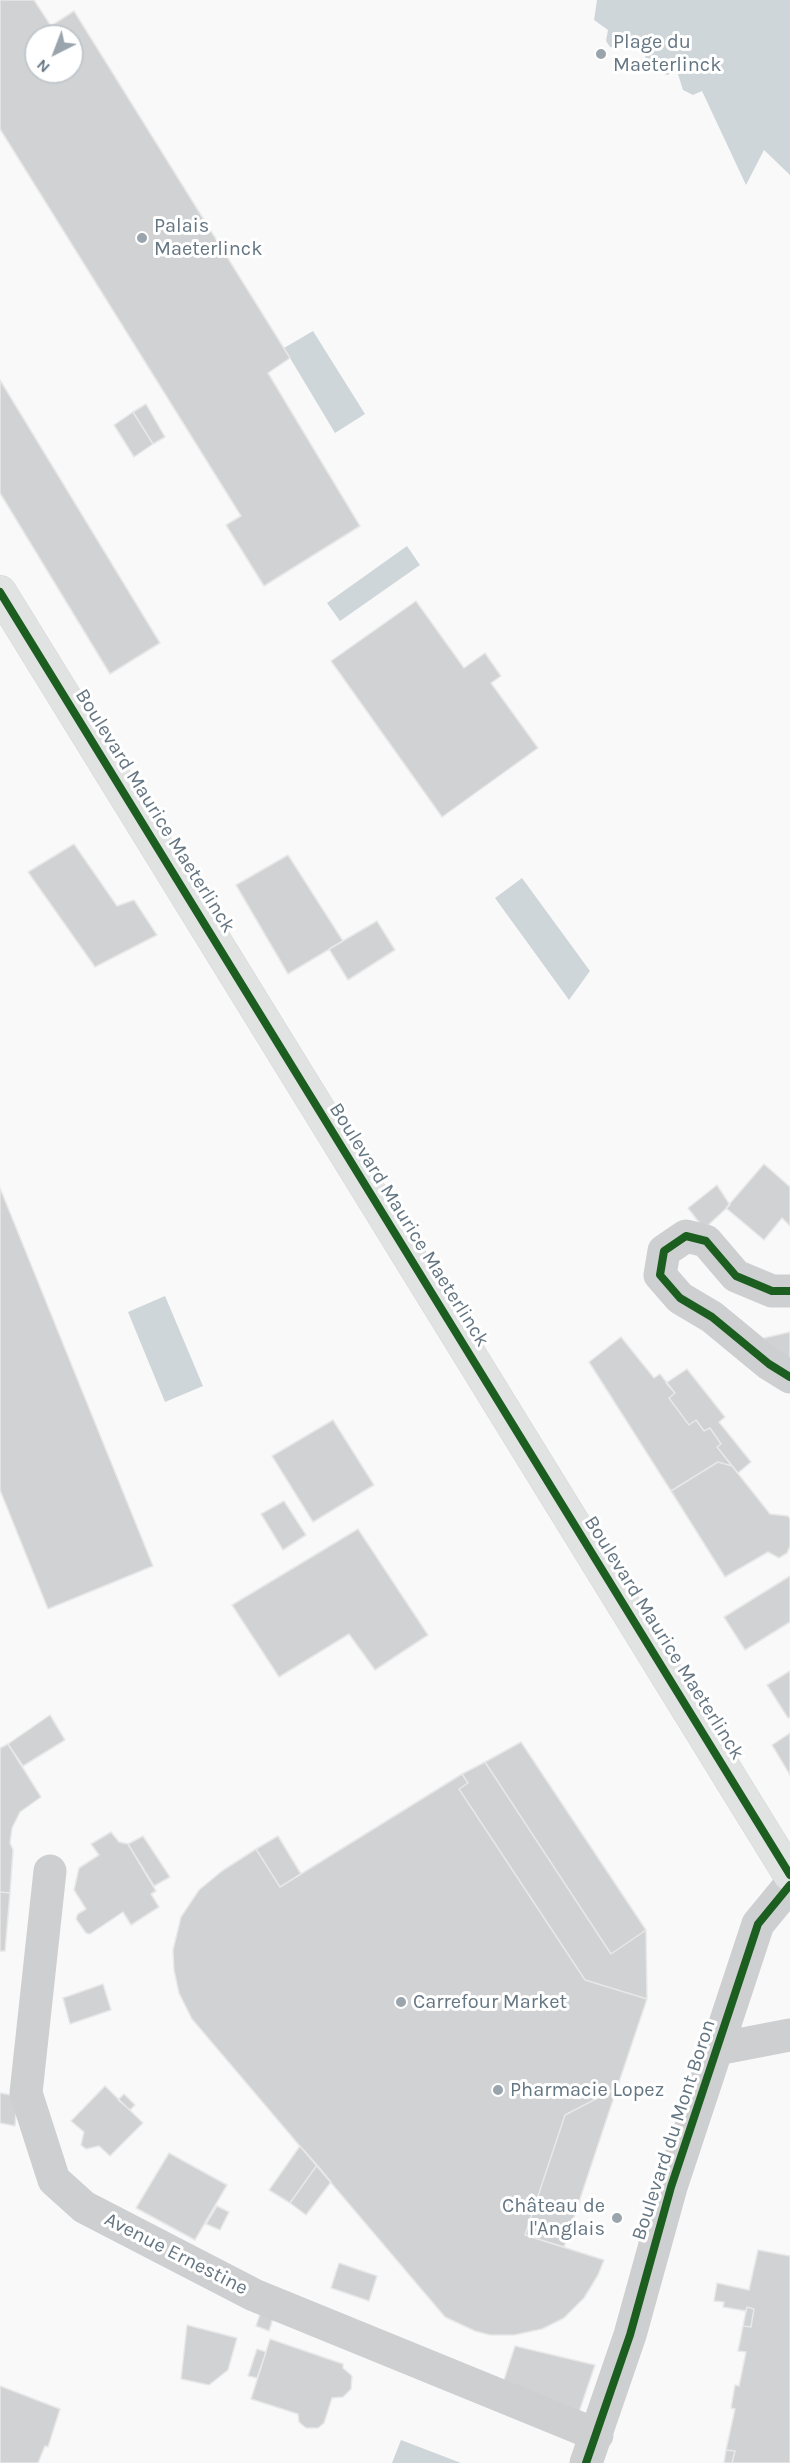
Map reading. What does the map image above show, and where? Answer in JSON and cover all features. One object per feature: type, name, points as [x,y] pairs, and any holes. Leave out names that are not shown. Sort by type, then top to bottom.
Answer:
[{"type":"main road","name":"Boulevard Maurice Maeterlinck","points":[[0,592],[790,1875]]},
{"type":"street","points":[[790,1291],[772,1291],[736,1276],[706,1241],[686,1236],[664,1251],[660,1275],[680,1298],[712,1317],[769,1365],[790,1377]]},
{"type":"street","name":"Avenue Ernestine","points":[[50,1871],[26,2093],[54,2180],[84,2207],[254,2295],[592,2449]]},
{"type":"street","name":"Boulevard du Mont Boron","points":[[592,2449],[630,2335],[671,2187],[758,1924],[790,1885]]},
{"type":"street","name":"Boulevard du Mont Boron","points":[[717,2049],[790,2035]]},
{"type":"shaded area","points":[[597,0],[790,0],[790,175],[764,150],[746,185],[702,91],[693,95],[683,90],[677,71],[667,75],[655,70],[646,60],[642,40],[631,37],[617,47],[610,47],[606,41],[608,30],[594,20]]},
{"type":"shaded area","points":[[313,331],[365,414],[335,433],[284,348]]},
{"type":"shaded area","points":[[407,546],[420,565],[340,621],[327,603]]},
{"type":"shaded area","points":[[522,878],[590,971],[569,1000],[495,898]]},
{"type":"shaded area","points":[[165,1296],[203,1386],[165,1402],[128,1312]]},
{"type":"shaded area","points":[[401,2440],[461,2463],[392,2463]]},
{"type":"building","name":"Palais Maeterlinck","points":[[0,0],[34,0],[50,24],[24,24],[24,84],[84,84],[84,27],[290,358],[268,373],[360,526],[264,586],[226,525],[241,516],[0,129]]},
{"type":"building","name":"Palais Maeterlinck","points":[[74,11],[82,24],[54,24]]},
{"type":"building","points":[[0,380],[160,643],[110,674],[0,493]]},
{"type":"building","points":[[146,404],[165,437],[153,444],[133,412]]},
{"type":"building","points":[[133,412],[153,444],[134,457],[114,425]]},
{"type":"building","points":[[416,601],[464,668],[485,653],[501,676],[491,683],[538,748],[442,817],[331,661]]},
{"type":"building","points":[[74,844],[117,906],[134,900],[157,935],[95,967],[28,872]]},
{"type":"building","points":[[288,855],[343,941],[288,974],[236,885]]},
{"type":"building","points":[[377,921],[395,950],[348,980],[329,949]]},
{"type":"building","points":[[764,1164],[790,1187],[790,1226],[782,1218],[764,1240],[726,1208]]},
{"type":"building","points":[[717,1185],[730,1205],[706,1227],[701,1225],[688,1208]]},
{"type":"building","points":[[0,1188],[153,1566],[48,1609],[0,1490]]},
{"type":"building","points":[[790,1332],[790,1361],[778,1364],[764,1338]]},
{"type":"building","points":[[621,1337],[654,1378],[660,1374],[675,1393],[669,1398],[689,1425],[696,1420],[704,1431],[710,1428],[721,1444],[717,1447],[732,1466],[718,1462],[671,1491],[589,1362]]},
{"type":"building","points":[[687,1369],[725,1417],[719,1422],[751,1462],[738,1473],[717,1447],[721,1444],[710,1428],[704,1431],[696,1420],[689,1425],[669,1398],[675,1393],[666,1383]]},
{"type":"building","points":[[333,1420],[374,1485],[313,1522],[272,1456]]},
{"type":"building","points":[[718,1462],[732,1466],[770,1514],[788,1516],[790,1519],[790,1546],[787,1553],[779,1558],[768,1552],[725,1577],[671,1491]]},
{"type":"building","points":[[284,1501],[306,1535],[283,1550],[261,1514]]},
{"type":"building","points":[[358,1529],[428,1635],[375,1670],[349,1634],[279,1677],[232,1605]]},
{"type":"building","points":[[790,1576],[790,1622],[745,1650],[724,1617]]},
{"type":"building","points":[[790,1671],[790,1717],[788,1718],[767,1685]]},
{"type":"building","points":[[50,1715],[65,1740],[23,1766],[8,1744]]},
{"type":"building","points":[[790,1733],[790,1775],[772,1745]]},
{"type":"building","points":[[521,1742],[646,1930],[611,1954],[485,1762]]},
{"type":"building","points":[[8,1744],[41,1797],[20,1812],[12,1828],[10,1893],[0,1892],[0,1748]]},
{"type":"building","points":[[485,1762],[611,1954],[646,1930],[647,1999],[585,1980],[459,1789],[468,1783],[462,1774]]},
{"type":"building","points":[[462,1774],[468,1783],[459,1789],[585,1980],[647,1999],[617,2088],[565,2115],[525,2235],[604,2260],[584,2298],[564,2318],[542,2329],[514,2335],[490,2335],[475,2331],[445,2317],[192,2019],[179,1993],[174,1970],[173,1950],[181,1917],[199,1890],[222,1871],[256,1849],[280,1887]]},
{"type":"building","points":[[111,1832],[119,1842],[128,1844],[156,1891],[151,1894],[159,1907],[131,1925],[123,1912],[90,1934],[86,1933],[76,1919],[78,1914],[86,1909],[74,1890],[79,1868],[99,1855],[91,1844]]},
{"type":"building","points":[[143,1836],[170,1877],[154,1886],[128,1844]]},
{"type":"building","points":[[278,1836],[301,1874],[280,1887],[256,1849]]},
{"type":"building","points":[[0,1892],[10,1893],[5,1951],[0,1951]]},
{"type":"building","points":[[103,1984],[111,2010],[70,2024],[63,1998]]},
{"type":"building","points":[[105,2086],[143,2123],[110,2156],[99,2146],[86,2149],[81,2145],[84,2132],[71,2121]]},
{"type":"building","points":[[617,2088],[564,2247],[525,2235],[565,2115]]},
{"type":"building","points":[[0,2093],[17,2096],[15,2126],[0,2123]]},
{"type":"building","points":[[124,2094],[135,2105],[130,2110],[118,2100]]},
{"type":"building","points":[[300,2146],[317,2165],[290,2203],[269,2190]]},
{"type":"building","points":[[169,2153],[227,2185],[195,2240],[136,2208]]},
{"type":"building","points":[[317,2165],[331,2182],[306,2215],[290,2203]]},
{"type":"building","points":[[217,2206],[229,2212],[220,2230],[206,2224]]},
{"type":"building","points":[[758,2250],[790,2256],[790,2463],[732,2463],[735,2451],[726,2450],[735,2409],[731,2408],[735,2385],[739,2386],[746,2352],[738,2351],[743,2326],[751,2327],[754,2309],[747,2307],[746,2311],[723,2307],[724,2302],[714,2301],[717,2283],[749,2290]]},
{"type":"building","points":[[339,2263],[377,2276],[369,2301],[331,2288]]},
{"type":"building","points":[[747,2307],[754,2309],[751,2327],[743,2326]]},
{"type":"building","points":[[260,2314],[273,2318],[269,2331],[256,2326]]},
{"type":"building","points":[[187,2325],[237,2338],[228,2370],[209,2385],[181,2379]]},
{"type":"building","points":[[270,2339],[343,2364],[343,2368],[352,2376],[351,2389],[343,2397],[332,2398],[324,2423],[318,2428],[306,2428],[299,2422],[298,2414],[251,2399]]},
{"type":"building","points":[[515,2346],[595,2365],[579,2412],[502,2386]]},
{"type":"building","points":[[257,2349],[266,2352],[257,2378],[248,2376]]},
{"type":"building","points":[[0,2386],[60,2409],[48,2447],[45,2446],[38,2463],[0,2463]]},
{"type":"building","points":[[726,2450],[735,2451],[732,2463],[724,2463]]},
{"type":"cycle path","points":[[0,592],[790,1875]]},
{"type":"cycle path","points":[[790,1291],[772,1291],[736,1276],[706,1241],[686,1236],[664,1251],[660,1275],[680,1298],[712,1317],[769,1364],[790,1377]]},
{"type":"cycle path","points":[[586,2463],[630,2335],[671,2187],[758,1924],[790,1885]]},
{"type":"place","name":"Plage du Maeterlinck","points":[[601,54]]},
{"type":"place","name":"Palais Maeterlinck","points":[[142,238]]},
{"type":"place","name":"Carrefour Market","points":[[401,2002]]},
{"type":"place","name":"Pharmacie Lopez","points":[[498,2090]]},
{"type":"place","name":"Château de l'Anglais","points":[[617,2218]]}]
